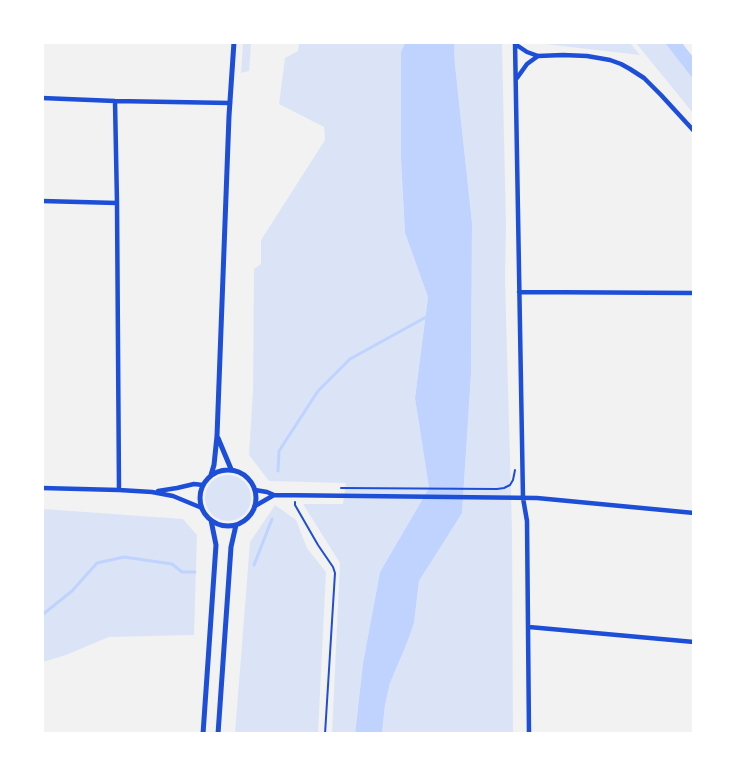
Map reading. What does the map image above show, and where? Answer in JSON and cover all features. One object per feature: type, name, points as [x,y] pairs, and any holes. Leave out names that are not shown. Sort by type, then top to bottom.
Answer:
[{"type":"street","points":[[211,475],[224,470],[231,470],[244,474],[249,479],[255,490],[255,506],[248,518],[243,522],[236,525],[218,525],[205,515],[200,500],[200,492],[211,475],[214,465],[217,436],[234,42]]},
{"type":"street","points":[[515,43],[526,52],[538,56],[587,56],[621,64],[644,78],[694,131]]},
{"type":"street","points":[[515,43],[523,498],[527,521],[529,734]]},
{"type":"street","points":[[516,79],[528,64],[538,56]]},
{"type":"street","points":[[42,98],[230,103]]},
{"type":"street","points":[[115,101],[119,490]]},
{"type":"street","points":[[42,201],[117,203]]},
{"type":"street","points":[[519,292],[694,293]]},
{"type":"street","points":[[217,436],[231,470]]},
{"type":"street","points":[[152,492],[194,484],[203,485]]},
{"type":"street","points":[[42,488],[152,492],[173,496],[202,508]]},
{"type":"street","points":[[255,490],[274,495],[514,497],[694,513]]},
{"type":"street","points":[[255,506],[274,495]]},
{"type":"street","points":[[203,734],[216,546],[211,520]]},
{"type":"street","points":[[218,734],[231,547],[236,525]]},
{"type":"street","points":[[529,627],[694,642]]},
{"type":"path","points":[[341,488],[497,489],[504,488],[511,483]]},
{"type":"path","points":[[295,502],[335,573],[325,734]]},
{"type":"shaded area","points":[[243,43],[251,43],[249,71],[241,73]]},
{"type":"shaded area","points":[[299,43],[405,43],[401,52],[401,160],[405,233],[428,297],[415,398],[429,488],[380,572],[363,663],[355,733],[332,733],[340,563],[303,504],[343,504],[346,483],[269,481],[249,455],[253,390],[254,269],[261,264],[261,240],[325,140],[324,127],[279,104],[285,58],[298,51]]},
{"type":"shaded area","points":[[454,43],[502,43],[506,226],[505,279],[512,530],[513,733],[382,734],[385,705],[390,683],[414,623],[419,581],[462,512],[471,374],[472,223]]},
{"type":"shaded area","points":[[536,43],[630,43],[640,55]]},
{"type":"shaded area","points":[[636,43],[665,43],[693,79],[693,113]]},
{"type":"shaded area","points":[[223,475],[233,475],[247,485],[251,498],[247,511],[241,517],[233,521],[223,521],[209,511],[205,503],[205,493],[215,479]]},
{"type":"shaded area","points":[[275,505],[296,520],[307,548],[326,572],[318,733],[235,733],[250,542]]},
{"type":"shaded area","points":[[43,509],[183,519],[197,535],[194,635],[109,637],[66,655],[43,662]]},
{"type":"water","points":[[405,43],[454,43],[472,223],[471,374],[462,513],[419,581],[414,623],[390,683],[382,733],[355,734],[363,663],[380,572],[429,488],[415,398],[428,297],[405,233],[401,160],[401,52]]},
{"type":"water","points":[[665,43],[682,43],[693,57],[693,79]]},
{"type":"waterway","points":[[278,471],[279,451],[318,391],[350,359],[428,316]]},
{"type":"waterway","points":[[254,565],[272,519]]},
{"type":"waterway","points":[[42,615],[72,591],[97,563],[124,557],[172,564],[182,572],[195,572]]}]
